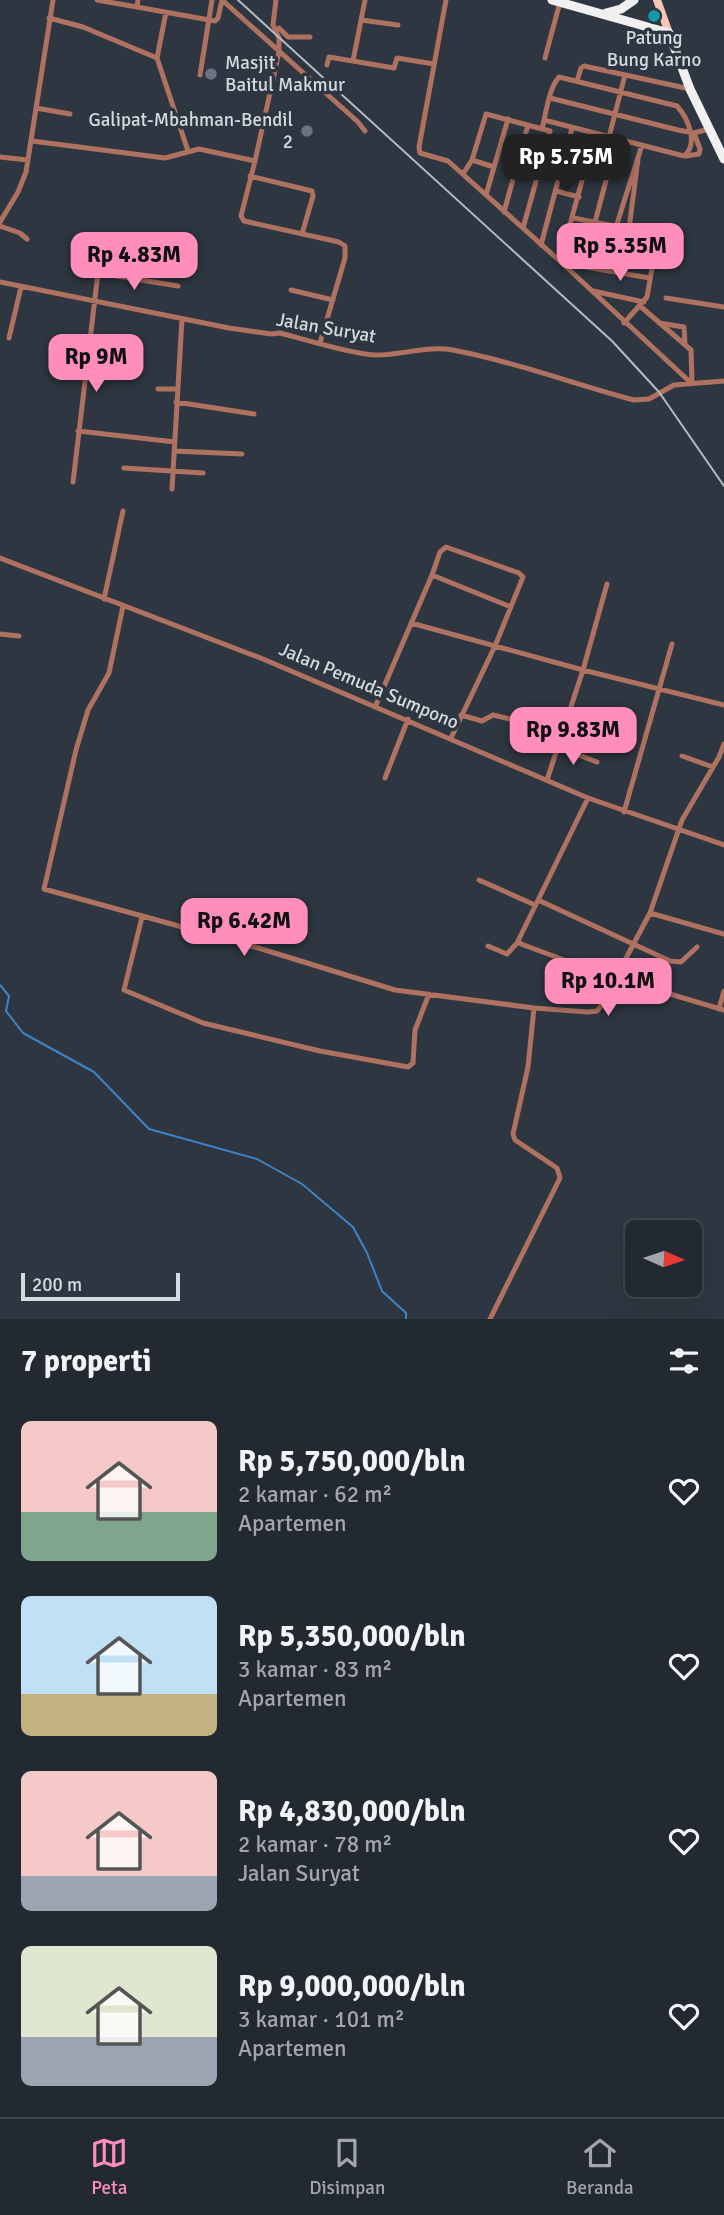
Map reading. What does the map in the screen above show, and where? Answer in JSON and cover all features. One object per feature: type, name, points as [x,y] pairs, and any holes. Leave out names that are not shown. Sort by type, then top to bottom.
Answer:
[{"type":"highway","points":[[556,1],[668,33],[708,130],[724,159]]},
{"type":"highway","points":[[601,14],[612,13],[631,2]]},
{"type":"main road","points":[[657,0],[668,33]]},
{"type":"street","points":[[27,239],[0,224],[22,183],[28,160],[53,0]]},
{"type":"street","points":[[97,0],[138,4],[208,20],[217,20],[222,0],[365,131]]},
{"type":"street","points":[[200,75],[212,0]]},
{"type":"street","points":[[276,0],[274,15],[279,52],[241,219],[339,242],[345,246],[345,258],[320,343]]},
{"type":"street","points":[[353,61],[365,0]]},
{"type":"street","points":[[446,0],[419,150],[424,155],[445,159],[463,174],[691,382]]},
{"type":"street","points":[[545,58],[556,1]]},
{"type":"street","points":[[166,12],[157,58],[186,151]]},
{"type":"street","points":[[50,18],[83,27],[157,58]]},
{"type":"street","points":[[361,20],[398,25]]},
{"type":"street","points":[[275,31],[279,28],[288,37],[310,37]]},
{"type":"street","points":[[327,65],[329,57],[393,68],[397,58],[434,64]]},
{"type":"street","points":[[577,81],[584,66],[690,89]]},
{"type":"street","points":[[609,137],[625,75]]},
{"type":"street","points":[[542,129],[544,120],[550,98],[557,77],[680,108],[694,133],[700,149],[699,155],[686,156],[544,120]]},
{"type":"street","points":[[550,98],[694,133],[708,130]]},
{"type":"street","points":[[36,108],[70,114]]},
{"type":"street","points":[[463,174],[472,160],[486,114],[550,131]]},
{"type":"street","points":[[486,195],[508,119]]},
{"type":"street","points":[[523,228],[552,122]]},
{"type":"street","points":[[504,212],[528,125]]},
{"type":"street","points":[[541,245],[572,128]]},
{"type":"street","points":[[561,262],[596,133]]},
{"type":"street","points":[[686,156],[694,133]]},
{"type":"street","points":[[595,222],[617,139]]},
{"type":"street","points":[[32,141],[164,158],[199,149],[256,161]]},
{"type":"street","points":[[616,227],[642,145]]},
{"type":"street","points":[[0,157],[28,160]]},
{"type":"street","points":[[629,229],[638,159]]},
{"type":"street","points":[[472,160],[494,167]]},
{"type":"street","points":[[250,176],[312,191],[313,196],[302,234]]},
{"type":"street","points":[[556,191],[579,197]]},
{"type":"street","points":[[573,218],[650,233],[666,264],[664,267],[653,265]]},
{"type":"street","points":[[567,240],[654,257]]},
{"type":"street","points":[[624,323],[642,304],[656,243]]},
{"type":"street","points":[[561,262],[650,278]]},
{"type":"street","points":[[73,482],[97,275],[100,272],[178,286]]},
{"type":"street","name":"Jalan Suryat","points":[[0,282],[182,319],[271,334],[280,333],[373,355],[451,349],[634,400],[649,399],[665,387],[691,382],[724,381]]},
{"type":"street","points":[[9,338],[21,287]]},
{"type":"street","points":[[291,290],[333,300]]},
{"type":"street","points":[[590,290],[642,304],[659,323],[685,344],[692,354],[691,382]]},
{"type":"street","points":[[666,298],[724,307]]},
{"type":"street","points":[[172,489],[182,319]]},
{"type":"street","points":[[659,323],[684,327],[685,344]]},
{"type":"street","points":[[158,389],[177,389]]},
{"type":"street","points":[[176,402],[254,414]]},
{"type":"street","points":[[78,430],[175,442]]},
{"type":"street","points":[[174,451],[242,454]]},
{"type":"street","points":[[124,468],[202,472]]},
{"type":"street","points":[[104,599],[123,510]]},
{"type":"street","points":[[376,705],[441,549],[446,547],[519,573],[523,579],[495,646],[451,737]]},
{"type":"street","name":"Jalan Pemuda Sumpono","points":[[0,558],[376,705],[588,798],[724,845]]},
{"type":"street","points":[[432,575],[511,607]]},
{"type":"street","points":[[547,780],[583,670],[607,584]]},
{"type":"street","points":[[123,606],[109,673],[88,710],[74,757],[44,889],[255,947],[381,986],[534,1008],[597,1011],[650,913],[682,820],[724,744]]},
{"type":"street","points":[[411,623],[724,705]]},
{"type":"street","points":[[0,634],[19,636]]},
{"type":"street","points":[[624,812],[672,645]]},
{"type":"street","points":[[461,715],[482,721],[493,715],[527,723]]},
{"type":"street","points":[[385,778],[408,719]]},
{"type":"street","points":[[558,747],[597,762]]},
{"type":"street","points":[[682,756],[713,767]]},
{"type":"street","points":[[488,946],[508,954],[518,942],[588,798]]},
{"type":"street","points":[[479,880],[634,943],[653,955],[676,963],[685,960],[697,947]]},
{"type":"street","points":[[650,913],[724,934]]},
{"type":"street","points":[[142,917],[124,982],[124,991],[203,1023],[320,1051],[408,1067],[413,1061],[415,1030],[429,994]]},
{"type":"street","points":[[518,942],[583,967]]},
{"type":"street","points":[[616,978],[722,1009],[724,991]]},
{"type":"street","points":[[490,1319],[560,1178],[557,1168],[515,1140],[513,1132],[528,1067],[534,1008]]},
{"type":"waterway","points":[[0,985],[9,996],[6,1011],[23,1033],[94,1072],[149,1129],[257,1159],[302,1184],[353,1227],[382,1291],[406,1313],[406,1319]]},
{"type":"railway","points":[[238,0],[612,341],[659,392],[724,486]]},
{"type":"place","name":"Patung Bung Karno","points":[[654,16]]},
{"type":"place","name":"Masjit Baitul Makmur","points":[[211,74]]},
{"type":"place","name":"Galipat-Mbahman-Bendil 2","points":[[307,131]]}]
